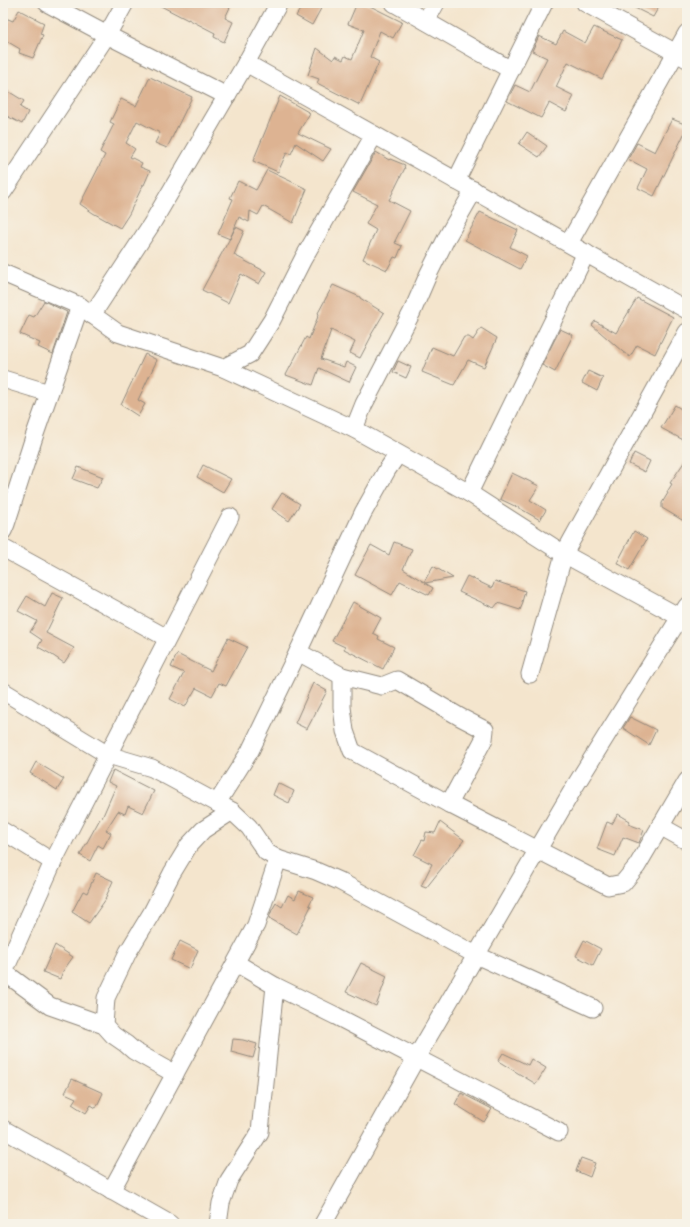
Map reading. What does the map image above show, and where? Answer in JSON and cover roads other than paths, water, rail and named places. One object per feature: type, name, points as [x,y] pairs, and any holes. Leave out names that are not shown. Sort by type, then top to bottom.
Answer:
[{"type":"street","points":[[47,3],[227,96]]},
{"type":"street","points":[[3,192],[107,35],[125,3]]},
{"type":"street","points":[[4,526],[49,393],[86,311],[151,224],[246,64],[279,3]]},
{"type":"street","points":[[394,3],[511,70]]},
{"type":"street","points":[[426,21],[436,3]]},
{"type":"street","points":[[456,181],[544,3]]},
{"type":"street","points":[[585,3],[682,55]]},
{"type":"street","points":[[569,243],[682,55],[687,33]]},
{"type":"street","points":[[246,64],[686,308]]},
{"type":"street","points":[[223,368],[250,354],[272,320],[303,259],[374,135]]},
{"type":"street","points":[[354,428],[364,404],[412,312],[444,243],[474,190]]},
{"type":"street","points":[[469,493],[586,253]]},
{"type":"street","points":[[3,273],[86,311],[118,333],[223,368],[354,428],[469,493],[564,554],[685,615],[580,779],[416,1058],[323,1224]]},
{"type":"street","points":[[530,674],[564,554],[687,332]]},
{"type":"street","points":[[3,379],[49,393]]},
{"type":"street","points":[[218,802],[250,751],[363,512],[398,454]]},
{"type":"street","points":[[175,1074],[134,1051],[113,1035],[104,1025],[50,1006],[4,972],[53,862],[230,517]]},
{"type":"street","points":[[3,548],[167,638]]},
{"type":"street","points":[[298,652],[342,676],[382,686],[397,680],[485,730],[484,739],[449,804]]},
{"type":"street","points":[[342,676],[342,707],[345,731],[352,751],[449,804],[608,886],[624,883],[637,866],[687,781]]},
{"type":"street","points":[[3,691],[108,755],[152,768],[218,802],[232,811],[249,828],[266,852],[278,859],[316,871],[339,881],[476,955],[593,1008]]},
{"type":"street","points":[[104,1025],[106,998],[128,952],[151,914],[188,845],[204,830],[232,811]]},
{"type":"street","points":[[660,826],[687,841]]},
{"type":"street","points":[[3,831],[53,862]]},
{"type":"street","points":[[111,1191],[256,925],[278,859]]},
{"type":"street","points":[[236,962],[275,986],[336,1016],[559,1132]]},
{"type":"street","points":[[218,1224],[221,1202],[229,1180],[260,1132],[275,986]]},
{"type":"street","points":[[3,1129],[170,1224]]}]
